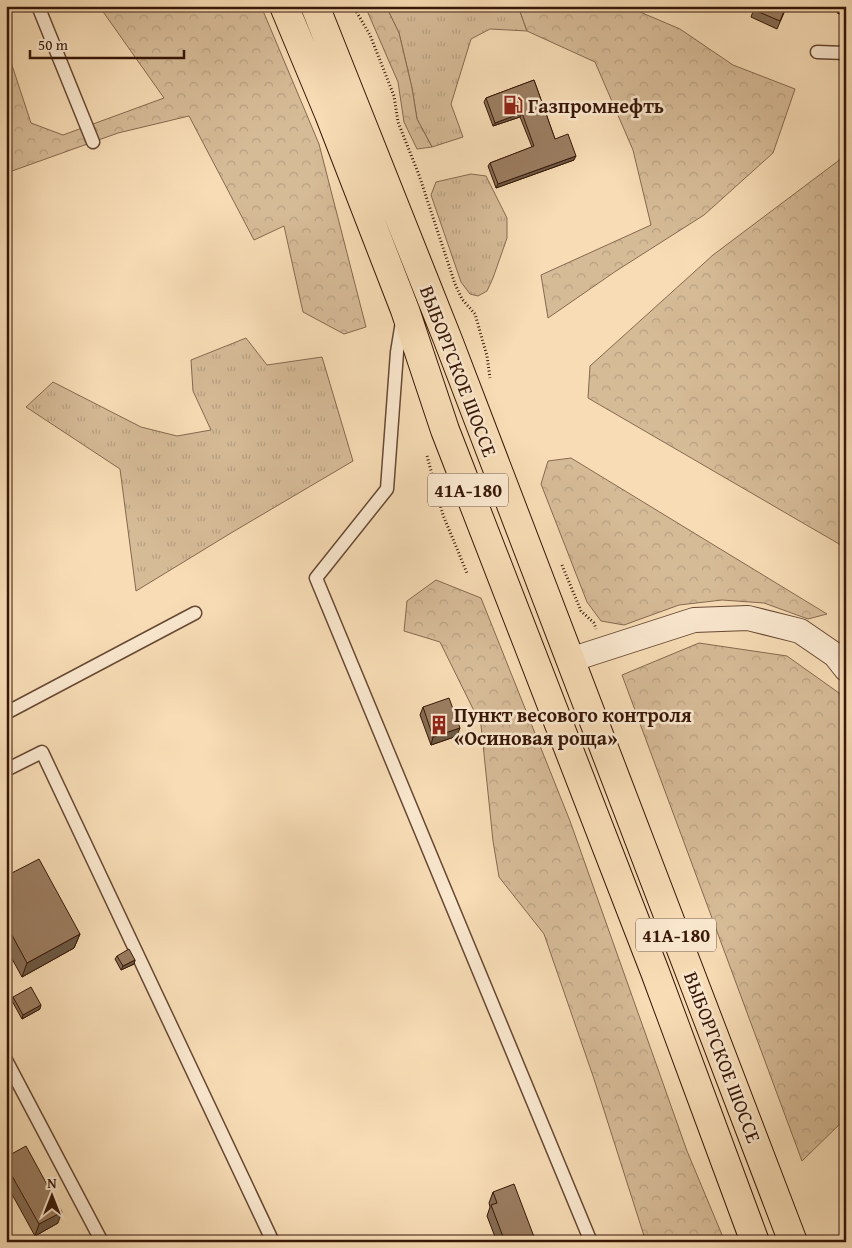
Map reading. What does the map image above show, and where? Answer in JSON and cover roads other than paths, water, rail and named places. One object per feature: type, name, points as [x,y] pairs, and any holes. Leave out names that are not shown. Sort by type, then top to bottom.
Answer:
[{"type":"main road","name":"ВЫБОРГСКОЕ ШОССЕ","points":[[284,6],[329,114],[404,310],[445,430],[651,963],[755,1242]]},
{"type":"main road","name":"ВЫБОРГСКОЕ ШОССЕ","points":[[315,6],[448,340],[793,1242]]},
{"type":"main road","points":[[781,1210],[800,1242]]},
{"type":"street","points":[[570,660],[694,620],[748,618],[800,630],[835,655],[846,669]]},
{"type":"lane","points":[[38,6],[93,142]]},
{"type":"lane","points":[[817,52],[846,53]]},
{"type":"lane","points":[[404,310],[397,352],[387,489],[316,578],[591,1242]]},
{"type":"lane","points":[[6,713],[195,613]]},
{"type":"lane","points":[[6,770],[42,752],[273,1242]]},
{"type":"lane","points":[[6,1060],[102,1242]]},
{"type":"place","name":"Газпромнефть","points":[[513,105]]},
{"type":"place","name":"Пункт весового контроля «Осиновая роща»","points":[[439,725]]}]
